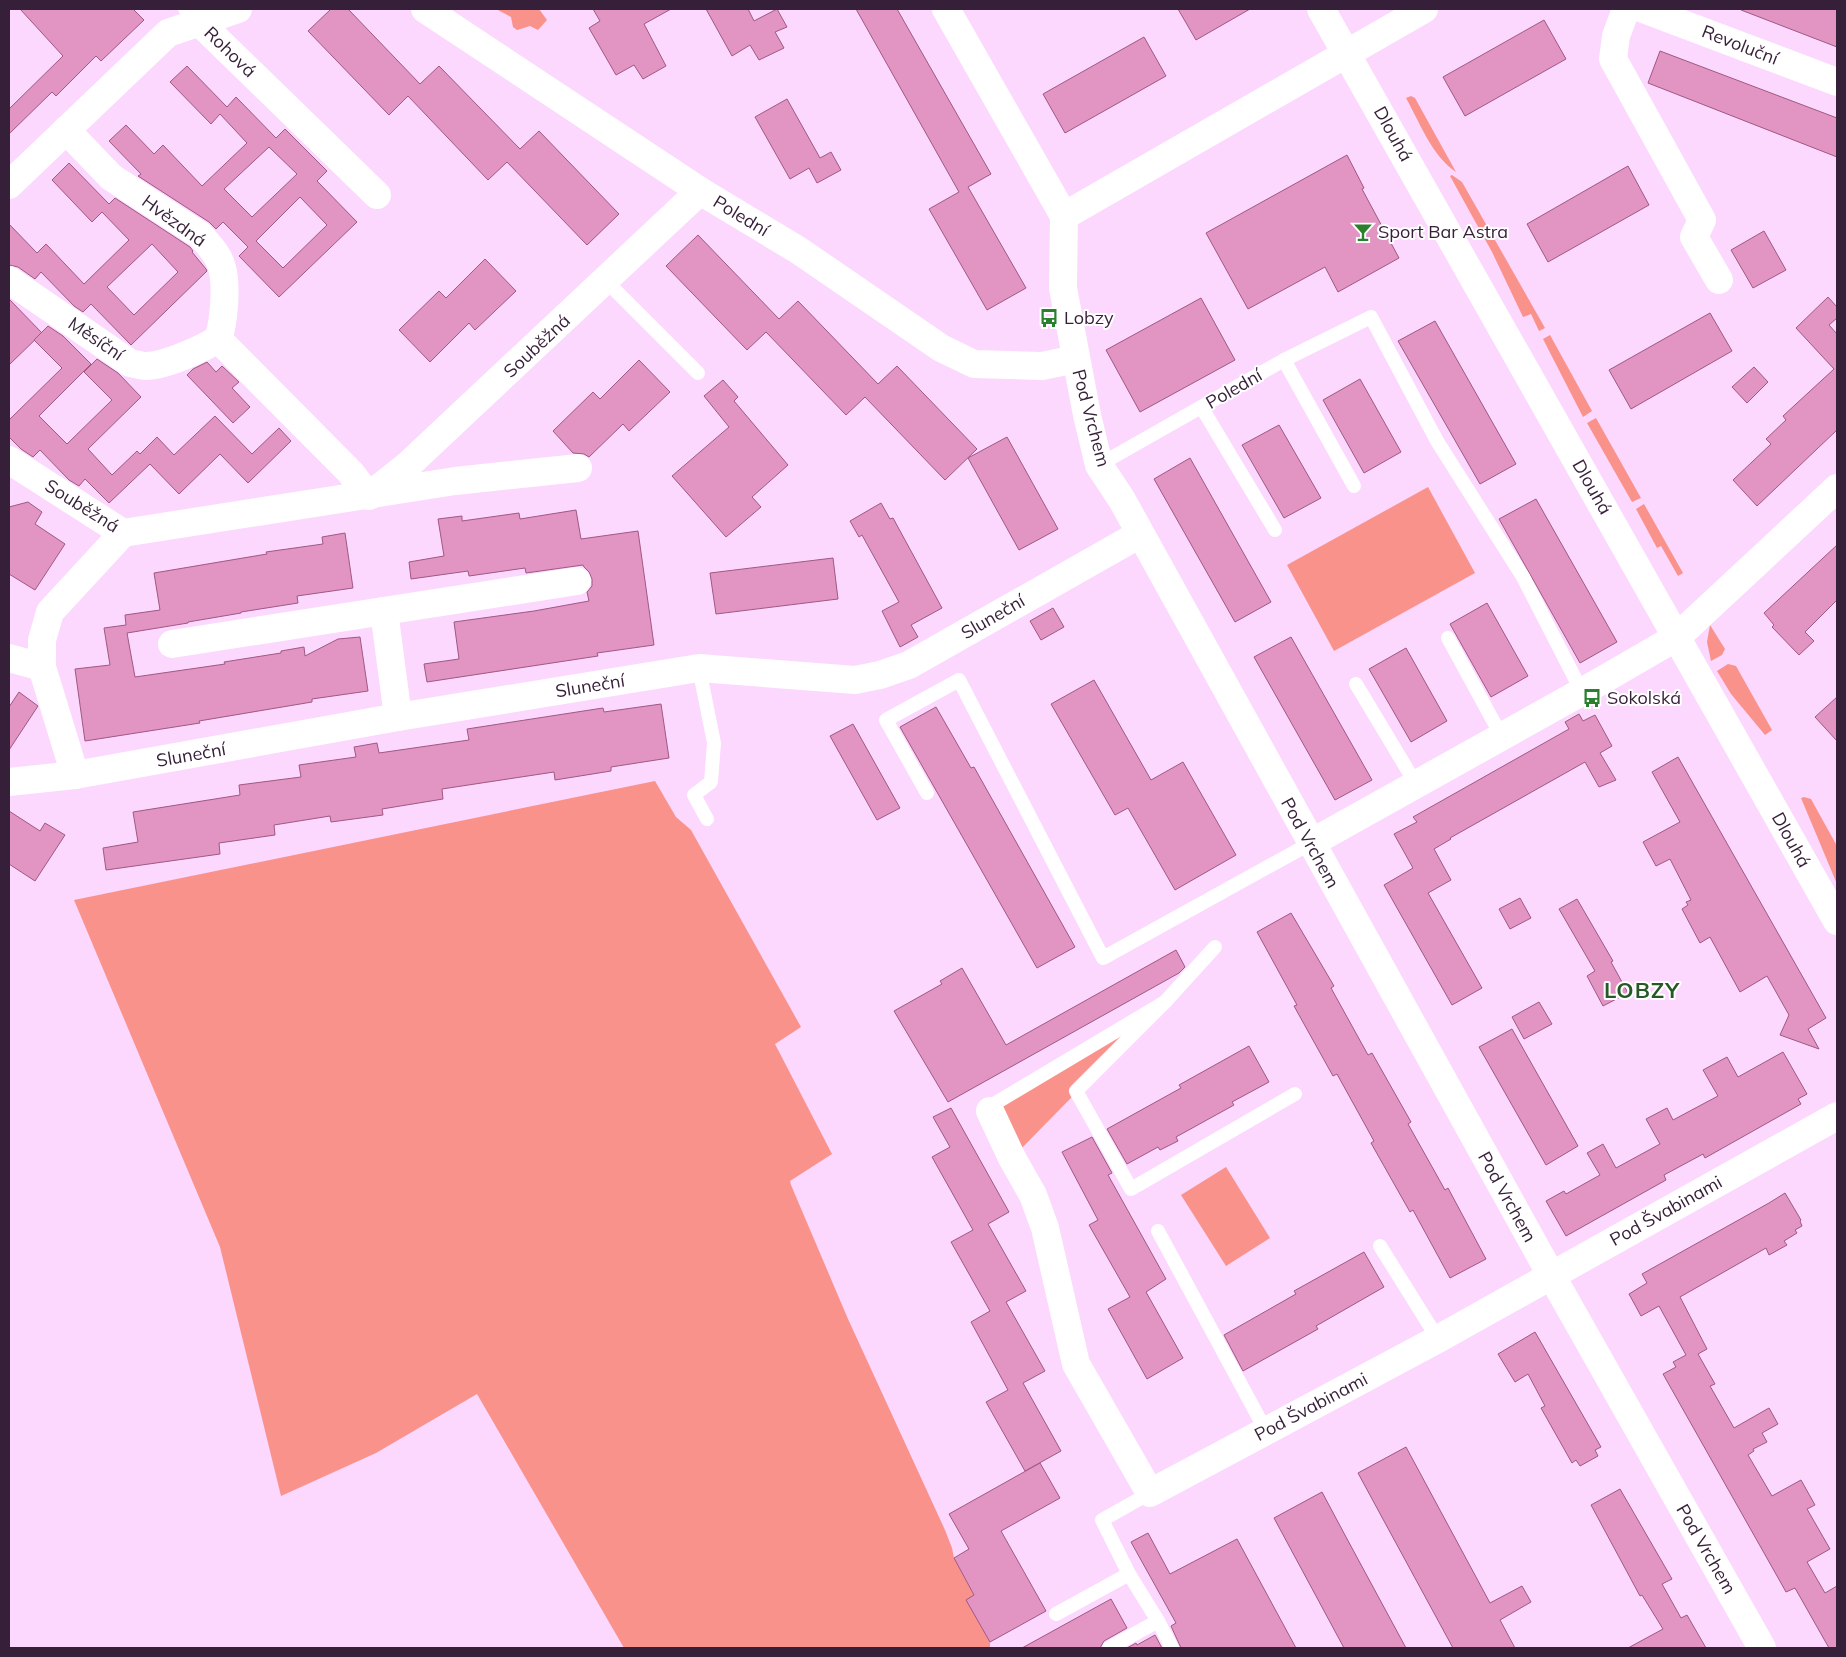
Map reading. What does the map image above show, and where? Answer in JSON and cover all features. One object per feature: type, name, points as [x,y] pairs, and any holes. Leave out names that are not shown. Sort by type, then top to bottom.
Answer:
[{"type":"street","points":[[192,16],[238,9]]},
{"type":"street","name":"Polední","points":[[425,9],[700,191],[798,250],[941,348],[974,364],[1042,366],[1076,359]]},
{"type":"street","points":[[946,9],[1064,216],[1424,9]]},
{"type":"street","points":[[1321,9],[1347,53]]},
{"type":"street","points":[[1626,9],[1616,36],[1614,59],[1702,220],[1694,237],[1719,280]]},
{"type":"street","name":"Revoluční","points":[[1643,9],[1837,82]]},
{"type":"street","name":"Rohová","points":[[9,185],[168,33],[192,16],[377,195]]},
{"type":"street","name":"Dlouhá","points":[[1347,53],[1837,921]]},
{"type":"street","name":"Hvězdná","points":[[66,130],[111,177],[200,235],[211,247],[223,269],[223,327],[218,339]]},
{"type":"street","name":"Souběžná","points":[[369,496],[408,465],[700,191]]},
{"type":"street","name":"Pod Vrchem","points":[[1064,216],[1063,288],[1087,415],[1100,465],[1122,500],[1551,1275],[1762,1648]]},
{"type":"street","name":"Měsíční","points":[[9,280],[130,363],[147,366],[164,362],[206,346],[218,339]]},
{"type":"street","points":[[218,339],[350,472],[369,496]]},
{"type":"street","name":"Souběžná","points":[[9,460],[123,533],[369,496],[455,481],[578,468]]},
{"type":"street","points":[[1311,843],[1677,637],[1837,488]]},
{"type":"street","points":[[75,776],[42,667],[42,640],[50,612],[123,533]]},
{"type":"street","name":"Sluneční","points":[[9,782],[75,776],[398,717],[699,668],[855,680],[880,675],[909,665],[1140,534]]},
{"type":"street","points":[[172,644],[577,581]]},
{"type":"street","points":[[384,611],[398,717]]},
{"type":"street","points":[[9,658],[42,667]]},
{"type":"street","points":[[990,1111],[1033,1195],[1046,1228],[1076,1364],[1150,1493]]},
{"type":"street","name":"Pod Švabinami","points":[[1150,1493],[1438,1339],[1837,1116]]},
{"type":"lane","points":[[606,281],[698,373]]},
{"type":"lane","name":"Polední","points":[[1100,465],[1284,360],[1371,318],[1437,441],[1523,578],[1582,692]]},
{"type":"lane","points":[[1284,360],[1354,486]]},
{"type":"lane","points":[[1202,408],[1275,530]]},
{"type":"lane","points":[[1448,638],[1502,737]]},
{"type":"lane","points":[[699,668],[714,743],[711,782],[694,795],[707,819]]},
{"type":"lane","points":[[927,793],[886,720],[959,680],[1104,958],[1311,843]]},
{"type":"lane","points":[[1356,684],[1416,784]]},
{"type":"lane","points":[[1215,947],[1165,1002],[1076,1091],[1131,1189],[1295,1094]]},
{"type":"lane","points":[[990,1111],[994,1104],[1165,1002]]},
{"type":"lane","points":[[1158,1231],[1266,1431]]},
{"type":"lane","points":[[1380,1246],[1438,1339]]},
{"type":"lane","points":[[1150,1493],[1102,1520],[1129,1574],[1172,1648]]},
{"type":"lane","points":[[1056,1614],[1129,1574]]},
{"type":"lane","points":[[1110,1648],[1158,1621]]},
{"type":"shaded area","points":[[499,9],[539,9],[547,20],[538,30],[530,26],[517,30],[513,27],[511,17]]},
{"type":"shaded area","points":[[1411,96],[1415,98],[1456,172],[1440,157],[1427,138],[1406,98]]},
{"type":"shaded area","points":[[1452,175],[1462,182],[1545,328],[1539,331],[1531,314],[1523,317],[1492,252],[1450,176]]},
{"type":"shaded area","points":[[1550,335],[1592,411],[1583,417],[1543,339]]},
{"type":"shaded area","points":[[1596,418],[1641,498],[1632,502],[1587,423]]},
{"type":"shaded area","points":[[1428,487],[1475,573],[1334,651],[1287,565]]},
{"type":"shaded area","points":[[1644,504],[1683,573],[1678,576],[1661,546],[1657,548],[1636,509]]},
{"type":"shaded area","points":[[1710,625],[1725,649],[1722,655],[1711,661],[1707,642]]},
{"type":"shaded area","points":[[1728,664],[1736,666],[1772,730],[1765,735],[1731,694],[1717,671]]},
{"type":"shaded area","points":[[655,781],[676,817],[691,830],[801,1027],[775,1044],[832,1154],[790,1181],[791,1185],[848,1319],[945,1530],[954,1558],[974,1595],[967,1600],[990,1642],[990,1648],[624,1648],[477,1394],[376,1453],[281,1496],[220,1247],[74,900]]},
{"type":"shaded area","points":[[1801,798],[1811,799],[1837,846],[1837,884]]},
{"type":"shaded area","points":[[1165,1002],[1012,1158],[994,1104]]},
{"type":"shaded area","points":[[1226,1167],[1270,1238],[1226,1266],[1181,1195]]},
{"type":"building","points":[[20,9],[133,9],[144,20],[101,61],[96,56],[56,96],[52,92],[9,134],[9,109],[63,56]]},
{"type":"building","points":[[331,9],[348,9],[420,84],[439,66],[520,149],[539,131],[619,214],[587,245],[507,162],[488,180],[408,96],[389,115],[308,31]]},
{"type":"building","points":[[593,9],[671,9],[644,24],[666,66],[643,79],[634,65],[616,75],[589,28],[600,21]]},
{"type":"building","points":[[706,9],[748,9],[754,21],[777,9],[787,27],[775,32],[784,48],[759,60],[750,45],[732,56]]},
{"type":"building","points":[[856,9],[897,9],[991,174],[968,187],[1026,288],[987,310],[929,209],[959,192]]},
{"type":"building","points":[[1178,9],[1250,9],[1196,40]]},
{"type":"building","points":[[1837,9],[1837,47],[1741,10]]},
{"type":"building","points":[[1544,20],[1566,59],[1465,116],[1443,77]]},
{"type":"building","points":[[1144,37],[1166,76],[1065,133],[1043,94]]},
{"type":"building","points":[[1660,51],[1837,118],[1837,157],[1648,83]]},
{"type":"building","points":[[187,66],[227,107],[236,97],[276,138],[285,129],[327,171],[317,181],[357,222],[279,297],[239,256],[248,247],[223,222],[216,229],[209,222],[138,176],[141,174],[109,141],[126,125],[154,154],[163,145],[202,186],[247,143],[220,114],[211,124],[170,82]],"holes":[[[269,147],[297,174],[252,217],[224,189]],[[300,197],[327,225],[283,268],[256,241]]]},
{"type":"building","points":[[787,99],[820,158],[831,152],[841,170],[817,183],[809,168],[790,179],[755,117]]},
{"type":"building","points":[[1347,155],[1364,188],[1362,189],[1399,258],[1338,292],[1325,267],[1248,309],[1206,233]]},
{"type":"building","points":[[69,163],[109,204],[115,198],[190,247],[207,271],[131,345],[91,304],[83,312],[74,306],[41,272],[35,279],[18,267],[9,265],[9,224],[37,253],[46,244],[84,284],[129,240],[102,212],[92,222],[52,180]],"holes":[[[152,244],[178,272],[134,315],[107,287]]]},
{"type":"building","points":[[1628,166],[1649,205],[1548,262],[1527,224]]},
{"type":"building","points":[[1764,231],[1786,270],[1753,288],[1731,250]]},
{"type":"building","points":[[698,235],[779,319],[798,301],[878,384],[897,366],[977,449],[945,480],[865,397],[846,415],[766,332],[747,350],[666,266]]},
{"type":"building","points":[[485,259],[516,291],[475,330],[469,323],[430,362],[399,330],[439,291],[446,298]]},
{"type":"building","points":[[1828,297],[1837,307],[1837,318],[1829,325],[1837,334],[1837,430],[1757,506],[1733,480],[1771,444],[1766,439],[1786,420],[1783,416],[1834,369],[1796,328]]},
{"type":"building","points":[[1201,298],[1235,360],[1140,412],[1106,350]]},
{"type":"building","points":[[9,299],[42,333],[9,365]]},
{"type":"building","points":[[1710,313],[1732,351],[1631,409],[1609,370]]},
{"type":"building","points":[[1435,321],[1516,464],[1480,484],[1398,341]]},
{"type":"building","points":[[48,326],[63,336],[91,364],[39,416],[67,444],[112,400],[84,372],[97,359],[118,373],[141,397],[88,449],[112,475],[137,451],[140,454],[157,437],[174,455],[215,416],[252,454],[279,428],[291,441],[248,483],[220,454],[179,494],[150,464],[109,503],[85,479],[79,486],[69,480],[40,450],[33,457],[21,449],[9,437],[9,420],[62,368],[34,340]]},
{"type":"building","points":[[639,360],[670,392],[629,431],[623,424],[589,457],[584,454],[573,453],[553,431],[593,392],[600,399]]},
{"type":"building","points":[[207,362],[216,372],[222,366],[239,382],[232,388],[250,407],[233,423],[187,375],[193,369]]},
{"type":"building","points":[[1754,367],[1768,382],[1747,403],[1732,387]]},
{"type":"building","points":[[1360,379],[1401,452],[1364,473],[1323,400]]},
{"type":"building","points":[[723,380],[738,397],[734,401],[788,465],[752,497],[761,507],[726,537],[672,476],[729,427],[704,396]]},
{"type":"building","points":[[1279,425],[1321,498],[1284,518],[1242,445]]},
{"type":"building","points":[[1007,437],[1058,529],[1019,550],[968,458]]},
{"type":"building","points":[[1190,458],[1271,602],[1235,622],[1154,479]]},
{"type":"building","points":[[1536,499],[1617,642],[1580,663],[1499,519]]},
{"type":"building","points":[[28,502],[42,512],[35,524],[65,544],[35,590],[9,574],[9,507]]},
{"type":"building","points":[[881,503],[890,519],[893,518],[942,608],[911,625],[918,637],[900,647],[882,611],[899,602],[862,535],[859,537],[850,521]]},
{"type":"building","points":[[576,510],[581,539],[638,531],[654,645],[597,653],[598,656],[427,682],[424,664],[459,659],[454,622],[589,601],[587,592],[592,586],[589,572],[583,565],[526,573],[525,568],[469,576],[468,571],[411,579],[409,562],[444,556],[438,519],[462,516],[462,521],[519,513],[520,519]]},
{"type":"building","points":[[345,533],[353,588],[297,596],[298,603],[127,633],[135,677],[225,664],[224,662],[281,653],[281,651],[304,647],[305,656],[338,639],[360,637],[368,691],[312,699],[312,702],[199,721],[200,723],[85,741],[75,669],[110,665],[104,628],[126,625],[125,615],[160,610],[154,573],[267,554],[266,552],[323,544],[322,537]]},
{"type":"building","points":[[1837,545],[1837,600],[1805,632],[1814,641],[1799,655],[1772,627],[1774,625],[1764,613]]},
{"type":"building","points":[[833,558],[838,599],[716,614],[710,573]]},
{"type":"building","points":[[1487,603],[1528,676],[1491,697],[1450,624]]},
{"type":"building","points":[[1053,608],[1064,627],[1041,640],[1030,621]]},
{"type":"building","points":[[1291,637],[1372,780],[1335,800],[1254,657]]},
{"type":"building","points":[[1406,648],[1447,721],[1411,742],[1369,669]]},
{"type":"building","points":[[1094,680],[1151,780],[1183,762],[1236,855],[1175,890],[1128,808],[1115,815],[1051,704]]},
{"type":"building","points":[[19,692],[38,706],[9,750],[9,707]]},
{"type":"building","points":[[1837,697],[1837,741],[1815,717]]},
{"type":"building","points":[[661,704],[669,758],[611,767],[611,771],[555,780],[554,772],[442,789],[443,799],[382,809],[383,815],[331,822],[330,816],[274,825],[275,835],[219,843],[220,854],[106,870],[103,848],[138,842],[133,812],[240,795],[239,785],[301,777],[299,765],[356,757],[354,747],[377,743],[379,753],[469,740],[467,729],[603,708],[604,712]]},
{"type":"building","points":[[936,707],[971,768],[974,767],[1075,947],[1037,968],[900,727]]},
{"type":"building","points":[[1579,714],[1583,721],[1595,715],[1612,746],[1600,753],[1616,780],[1599,787],[1585,762],[1450,838],[1434,849],[1451,880],[1428,893],[1482,988],[1452,1005],[1384,885],[1413,868],[1394,834],[1417,822],[1413,817],[1569,729],[1565,722]]},
{"type":"building","points":[[853,724],[900,808],[877,820],[830,736]]},
{"type":"building","points":[[1678,757],[1826,1018],[1808,1029],[1819,1049],[1780,1035],[1789,1015],[1767,976],[1740,992],[1710,937],[1700,943],[1682,909],[1688,905],[1686,902],[1691,900],[1670,859],[1656,866],[1643,842],[1680,822],[1652,772]]},
{"type":"building","points":[[9,811],[40,831],[45,823],[65,835],[35,881],[9,864]]},
{"type":"building","points":[[1520,898],[1531,918],[1510,929],[1499,909]]},
{"type":"building","points":[[1577,899],[1613,961],[1611,962],[1628,993],[1603,1006],[1587,976],[1595,971],[1559,909]]},
{"type":"building","points":[[1291,913],[1334,986],[1331,988],[1368,1055],[1372,1053],[1411,1122],[1408,1124],[1445,1190],[1448,1188],[1486,1259],[1450,1278],[1413,1210],[1410,1212],[1371,1143],[1374,1141],[1337,1074],[1333,1076],[1294,1006],[1297,1005],[1257,932]]},
{"type":"building","points":[[1176,950],[1185,967],[1179,973],[948,1102],[894,1011],[942,984],[940,981],[962,968],[1006,1045]]},
{"type":"building","points":[[1539,1002],[1552,1024],[1524,1039],[1512,1017]]},
{"type":"building","points":[[1512,1029],[1578,1146],[1546,1165],[1479,1047]]},
{"type":"building","points":[[1249,1046],[1269,1082],[1232,1102],[1234,1105],[1176,1137],[1178,1141],[1160,1150],[1158,1147],[1127,1164],[1107,1129],[1181,1088],[1179,1085]]},
{"type":"building","points":[[1783,1052],[1807,1094],[1798,1099],[1801,1104],[1705,1158],[1703,1154],[1664,1175],[1666,1180],[1566,1236],[1546,1201],[1564,1191],[1566,1194],[1600,1175],[1587,1153],[1603,1144],[1616,1168],[1660,1144],[1646,1119],[1667,1108],[1673,1120],[1718,1096],[1703,1070],[1727,1057],[1738,1077]]},
{"type":"building","points":[[951,1108],[1009,1212],[988,1224],[1026,1291],[1006,1302],[1045,1371],[1023,1383],[1061,1451],[1025,1471],[986,1402],[1008,1390],[971,1322],[990,1311],[951,1242],[973,1230],[932,1157],[950,1147],[933,1117]]},
{"type":"building","points":[[1092,1137],[1112,1173],[1108,1175],[1166,1279],[1146,1292],[1183,1358],[1147,1379],[1108,1309],[1130,1297],[1089,1225],[1098,1220],[1062,1152]]},
{"type":"building","points":[[1785,1193],[1801,1220],[1802,1226],[1795,1230],[1797,1233],[1784,1241],[1787,1245],[1769,1255],[1766,1248],[1680,1297],[1707,1349],[1698,1354],[1715,1384],[1710,1386],[1734,1428],[1769,1408],[1778,1424],[1762,1433],[1767,1442],[1753,1449],[1754,1451],[1748,1455],[1772,1496],[1801,1480],[1815,1505],[1807,1509],[1830,1549],[1807,1562],[1825,1593],[1837,1586],[1837,1648],[1829,1648],[1795,1588],[1786,1592],[1663,1374],[1676,1367],[1673,1362],[1686,1355],[1659,1306],[1641,1316],[1629,1294],[1647,1283],[1642,1274]]},
{"type":"building","points":[[1364,1252],[1384,1287],[1316,1326],[1318,1329],[1243,1371],[1224,1335],[1296,1294],[1294,1291]]},
{"type":"building","points":[[1535,1332],[1601,1447],[1595,1450],[1598,1456],[1580,1466],[1576,1460],[1572,1463],[1541,1408],[1545,1406],[1528,1374],[1515,1382],[1498,1354]]},
{"type":"building","points":[[1406,1447],[1490,1603],[1522,1586],[1531,1602],[1500,1620],[1515,1648],[1453,1648],[1384,1521],[1358,1473]]},
{"type":"building","points":[[1040,1463],[1060,1498],[1001,1531],[1046,1611],[990,1642],[966,1600],[974,1595],[954,1558],[969,1549],[949,1514]]},
{"type":"building","points":[[1620,1489],[1672,1579],[1662,1584],[1681,1618],[1687,1615],[1706,1648],[1628,1648],[1663,1629],[1642,1595],[1640,1596],[1591,1505]]},
{"type":"building","points":[[1322,1492],[1406,1648],[1344,1648],[1274,1518]]},
{"type":"building","points":[[1148,1533],[1170,1574],[1237,1539],[1296,1648],[1181,1648],[1171,1626],[1176,1623],[1131,1542]]},
{"type":"building","points":[[1111,1599],[1127,1628],[1104,1641],[1100,1648],[1022,1648]]},
{"type":"building","points":[[1155,1635],[1162,1648],[1127,1648],[1136,1643],[1137,1645]]},
{"type":"place","name":"Sport Bar Astra","points":[[1363,232]]},
{"type":"place","name":"Lobzy","points":[[1049,318]]},
{"type":"place","name":"Sokolská","points":[[1592,698]]},
{"type":"district","name":"LOBZY","points":[[1642,990]]}]
